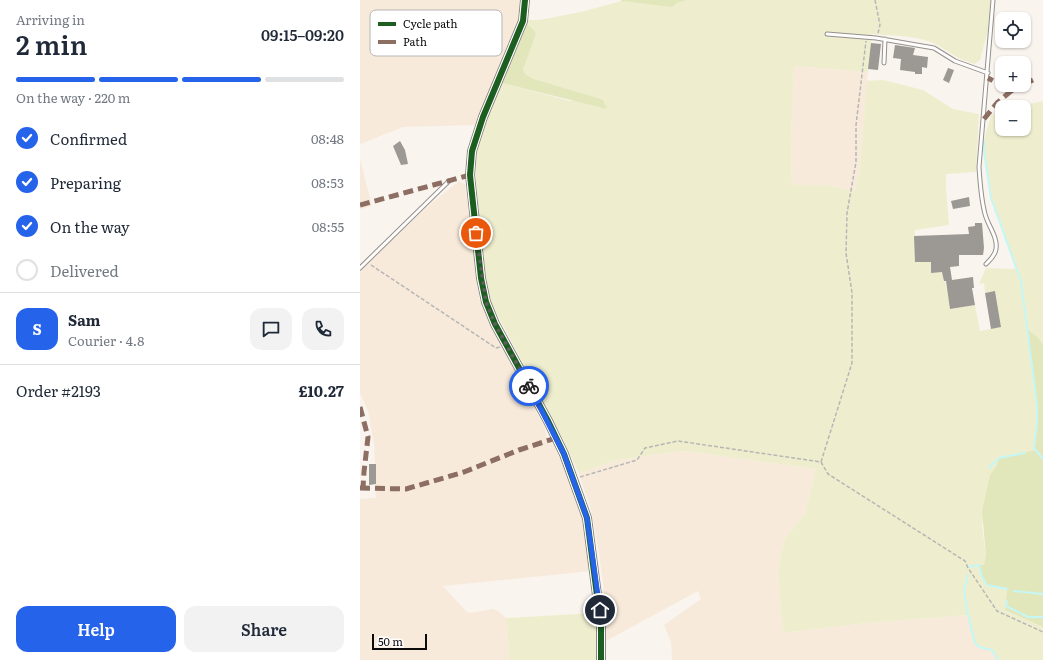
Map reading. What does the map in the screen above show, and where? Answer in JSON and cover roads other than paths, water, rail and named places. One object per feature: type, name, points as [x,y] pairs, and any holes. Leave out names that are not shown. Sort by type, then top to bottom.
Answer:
[{"type":"street","points":[[525,0],[523,21],[477,134],[472,152],[470,174],[486,302],[495,324],[548,421],[574,480],[587,518],[595,566],[602,626],[601,660]]},
{"type":"lane","points":[[986,264],[995,255],[997,248],[994,233],[985,215],[979,167],[993,0]]},
{"type":"lane","points":[[827,34],[876,38],[934,48],[955,61],[988,73]]},
{"type":"lane","points":[[884,62],[885,40]]},
{"type":"lane","points":[[360,268],[449,181]]},
{"type":"waterway","points":[[984,140],[984,151],[991,198],[1021,281],[1037,406],[1037,423],[1034,448],[1043,459]]},
{"type":"waterway","points":[[989,468],[999,458],[1025,453]]},
{"type":"waterway","points":[[968,567],[979,565],[982,577],[987,585],[1007,589]]},
{"type":"waterway","points":[[968,575],[964,591],[975,643],[979,647],[992,650],[998,660]]},
{"type":"waterway","points":[[1014,591],[1043,594]]},
{"type":"waterway","points":[[1007,601],[1006,606],[1028,617],[1043,617]]}]
